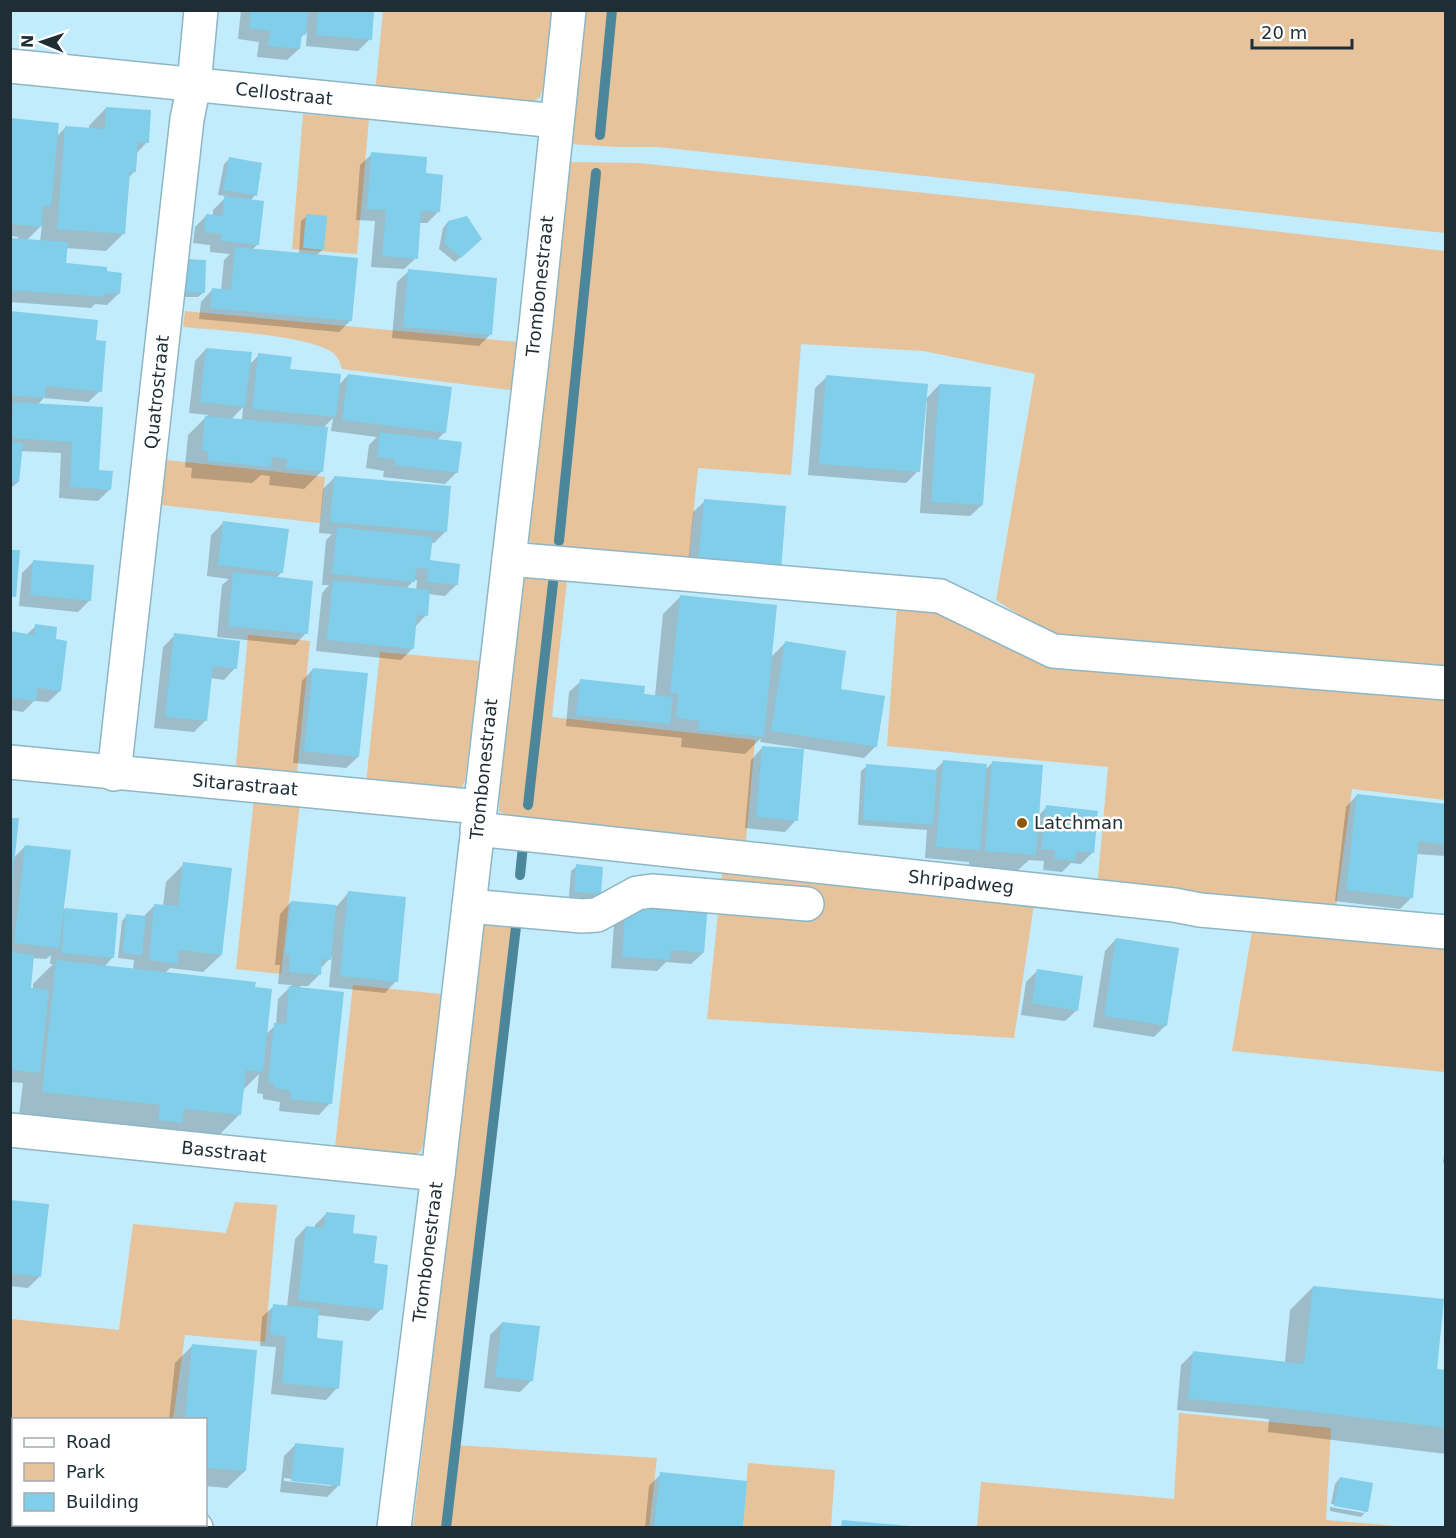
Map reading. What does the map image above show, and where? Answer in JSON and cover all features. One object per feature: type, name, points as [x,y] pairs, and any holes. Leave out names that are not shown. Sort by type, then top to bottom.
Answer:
[{"type":"street","name":"Quatrostraat","points":[[114,774],[201,10]]},
{"type":"street","name":"Trombonestraat","points":[[394,1527],[469,906],[536,325],[569,10]]},
{"type":"street","name":"Cellostraat","points":[[10,66],[557,121]]},
{"type":"street","points":[[509,559],[940,596],[1053,651],[1446,683]]},
{"type":"street","name":"Sitarastraat","points":[[10,762],[478,818]]},
{"type":"street","name":"Shripadweg","points":[[478,818],[1162,903],[1200,910],[1446,932]]},
{"type":"street","points":[[469,906],[582,916],[597,915],[637,893],[652,891],[807,904]]},
{"type":"street","name":"Basstraat","points":[[10,1130],[438,1174]]},
{"type":"green space","points":[[383,11],[552,11],[545,82],[540,97],[531,103],[375,94]]},
{"type":"green space","points":[[584,11],[1445,11],[1445,233],[658,147],[571,144]]},
{"type":"green space","points":[[303,114],[369,119],[357,254],[292,249]]},
{"type":"green space","points":[[568,162],[639,163],[1134,215],[1445,251],[1445,672],[1054,637],[996,600],[1035,374],[924,351],[801,344],[791,475],[698,468],[688,568],[532,548],[528,535]]},
{"type":"green space","points":[[185,311],[518,342],[511,390],[342,369],[333,353],[304,342],[261,334],[183,327]]},
{"type":"green space","points":[[166,460],[325,477],[320,523],[161,505]]},
{"type":"green space","points":[[535,568],[568,571],[552,717],[755,740],[745,852],[516,821],[499,811],[501,759],[520,580]]},
{"type":"green space","points":[[897,607],[962,615],[1044,662],[1445,691],[1445,800],[1352,789],[1335,914],[1097,889],[1108,767],[887,746]]},
{"type":"green space","points":[[248,635],[310,641],[296,782],[235,776]]},
{"type":"green space","points":[[380,652],[481,661],[465,780],[461,790],[366,783]]},
{"type":"green space","points":[[254,798],[300,802],[281,974],[236,969]]},
{"type":"green space","points":[[723,865],[1035,898],[1014,1038],[707,1019]]},
{"type":"green space","points":[[485,913],[517,918],[455,1445],[657,1458],[649,1527],[413,1528]]},
{"type":"green space","points":[[1253,925],[1445,942],[1445,1072],[1232,1051]]},
{"type":"green space","points":[[353,985],[441,994],[425,1141],[420,1152],[411,1156],[335,1147]]},
{"type":"green space","points":[[235,1202],[277,1205],[265,1342],[185,1335],[173,1418],[12,1418],[11,1489],[11,1319],[119,1330],[133,1224],[226,1233]]},
{"type":"green space","points":[[1179,1413],[1331,1428],[1326,1520],[1409,1527],[977,1527],[981,1482],[1174,1499]]},
{"type":"green space","points":[[748,1463],[835,1470],[831,1527],[743,1528]]},
{"type":"building","points":[[251,10],[308,10],[306,35],[302,34],[300,49],[268,46],[270,31],[249,28]]},
{"type":"building","points":[[318,10],[374,10],[372,40],[316,35]]},
{"type":"building","points":[[106,107],[151,110],[149,143],[138,142],[136,172],[130,172],[125,234],[57,229],[65,126],[105,129]]},
{"type":"building","points":[[10,118],[59,123],[51,206],[43,206],[41,227],[10,224]]},
{"type":"building","points":[[371,152],[427,157],[426,173],[443,175],[440,212],[421,211],[418,259],[382,256],[386,210],[367,209]]},
{"type":"building","points":[[229,157],[262,163],[257,196],[223,190]]},
{"type":"building","points":[[224,196],[264,201],[259,245],[221,241],[221,234],[204,232],[206,214],[223,216]]},
{"type":"building","points":[[306,214],[327,216],[324,250],[303,248]]},
{"type":"building","points":[[467,216],[482,239],[461,258],[444,243],[448,221]]},
{"type":"building","points":[[10,238],[68,242],[66,263],[107,267],[107,271],[122,273],[120,294],[105,293],[104,297],[10,290]]},
{"type":"building","points":[[235,247],[358,258],[352,321],[210,308],[212,288],[231,290]]},
{"type":"building","points":[[186,259],[206,260],[205,293],[185,292]]},
{"type":"building","points":[[408,269],[497,278],[492,335],[403,327]]},
{"type":"building","points":[[10,311],[98,320],[96,340],[106,341],[102,392],[46,386],[45,398],[10,395]]},
{"type":"building","points":[[206,348],[252,352],[245,407],[200,402]]},
{"type":"building","points":[[258,353],[292,357],[290,369],[341,374],[336,417],[252,409]]},
{"type":"building","points":[[348,374],[452,387],[446,433],[342,420]]},
{"type":"building","points":[[826,375],[928,384],[920,472],[819,464]]},
{"type":"building","points":[[939,384],[991,387],[983,505],[931,502]]},
{"type":"building","points":[[13,402],[103,407],[99,470],[113,471],[111,490],[70,487],[72,442],[11,438]]},
{"type":"building","points":[[205,416],[328,427],[323,472],[286,468],[287,459],[272,457],[271,467],[208,461],[208,451],[202,450]]},
{"type":"building","points":[[380,432],[462,442],[458,473],[394,465],[395,459],[377,457]]},
{"type":"building","points":[[10,442],[23,443],[19,482],[10,481]]},
{"type":"building","points":[[334,476],[451,486],[447,532],[330,522]]},
{"type":"building","points":[[704,499],[786,506],[781,571],[698,564]]},
{"type":"building","points":[[223,521],[289,529],[283,573],[218,565]]},
{"type":"building","points":[[337,527],[433,537],[430,560],[460,564],[458,585],[427,582],[428,569],[416,568],[415,582],[332,574]]},
{"type":"building","points":[[10,550],[20,550],[16,597],[10,596]]},
{"type":"building","points":[[33,560],[94,565],[91,601],[30,595]]},
{"type":"building","points":[[233,572],[313,581],[308,634],[228,626]]},
{"type":"building","points":[[333,580],[430,590],[428,616],[417,615],[414,649],[327,640]]},
{"type":"building","points":[[680,595],[777,605],[764,737],[698,730],[699,721],[676,718],[678,693],[670,693]]},
{"type":"building","points":[[35,624],[57,627],[56,639],[67,641],[61,691],[37,688],[36,701],[10,698],[10,631],[34,635]]},
{"type":"building","points":[[174,633],[240,641],[237,669],[213,666],[207,721],[165,717]]},
{"type":"building","points":[[785,641],[846,651],[841,689],[885,696],[877,747],[771,731]]},
{"type":"building","points":[[313,668],[368,673],[359,757],[304,751]]},
{"type":"building","points":[[580,679],[645,686],[644,694],[673,697],[670,724],[576,715]]},
{"type":"building","points":[[762,746],[804,749],[798,821],[756,817]]},
{"type":"building","points":[[943,760],[987,764],[980,850],[936,847]]},
{"type":"building","points":[[992,761],[1043,765],[1036,855],[985,851]]},
{"type":"building","points":[[866,764],[937,770],[933,825],[863,820]]},
{"type":"building","points":[[1357,794],[1446,804],[1446,845],[1419,841],[1413,898],[1346,890]]},
{"type":"building","points":[[1046,805],[1098,811],[1094,853],[1076,851],[1075,861],[1054,859],[1055,850],[1041,849]]},
{"type":"building","points":[[10,818],[19,818],[12,883],[10,883]]},
{"type":"building","points":[[25,845],[71,850],[59,948],[14,943]]},
{"type":"building","points":[[183,862],[232,868],[222,955],[179,950],[177,964],[149,960],[154,904],[178,906]]},
{"type":"building","points":[[576,864],[603,867],[601,894],[574,892]]},
{"type":"building","points":[[348,891],[406,897],[398,982],[340,976]]},
{"type":"building","points":[[636,898],[708,902],[704,953],[671,950],[670,960],[622,957],[625,912],[635,913]]},
{"type":"building","points":[[291,901],[336,905],[331,960],[322,959],[321,975],[289,972],[290,954],[285,954]]},
{"type":"building","points":[[65,908],[118,913],[114,958],[61,953]]},
{"type":"building","points":[[126,914],[146,916],[142,955],[123,953]]},
{"type":"building","points":[[1116,938],[1179,948],[1167,1026],[1104,1016]]},
{"type":"building","points":[[10,952],[34,955],[31,988],[49,990],[40,1073],[10,1070]]},
{"type":"building","points":[[56,960],[256,982],[255,987],[272,989],[263,1072],[246,1070],[241,1115],[184,1109],[182,1123],[158,1120],[160,1105],[42,1092]]},
{"type":"building","points":[[1037,969],[1083,976],[1078,1011],[1032,1003]]},
{"type":"building","points":[[289,986],[344,992],[332,1104],[290,1099],[291,1091],[274,1088],[274,1083],[268,1082],[274,1023],[286,1024]]},
{"type":"building","points":[[10,1200],[49,1204],[41,1277],[10,1273]]},
{"type":"building","points":[[326,1212],[355,1215],[353,1233],[377,1236],[374,1263],[388,1265],[383,1310],[298,1300],[306,1226],[324,1228]]},
{"type":"building","points":[[1313,1286],[1444,1299],[1437,1369],[1446,1370],[1446,1428],[1188,1399],[1193,1351],[1304,1364]]},
{"type":"building","points":[[273,1304],[319,1309],[317,1338],[343,1341],[339,1389],[282,1383],[286,1336],[270,1335]]},
{"type":"building","points":[[502,1322],[540,1326],[533,1381],[495,1377]]},
{"type":"building","points":[[192,1344],[257,1350],[246,1471],[207,1468],[207,1418],[185,1418]]},
{"type":"building","points":[[295,1443],[344,1448],[340,1486],[291,1481]]},
{"type":"building","points":[[660,1472],[747,1481],[743,1528],[654,1528]]},
{"type":"building","points":[[1340,1477],[1373,1483],[1368,1512],[1334,1506]]},
{"type":"building","points":[[842,1520],[910,1526],[910,1528],[841,1528]]},
{"type":"waterway","points":[[600,135],[612,10]]},
{"type":"waterway","points":[[559,541],[596,173]]},
{"type":"waterway","points":[[528,805],[553,583]]},
{"type":"waterway","points":[[520,875],[523,846]]},
{"type":"waterway","points":[[446,1528],[517,918]]},
{"type":"place","name":"Latchman","points":[[1022,823]]}]
